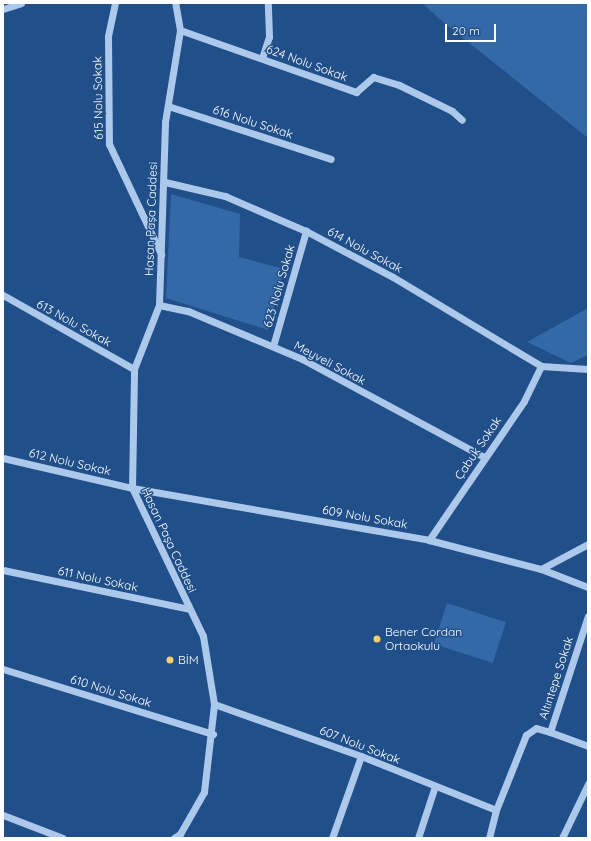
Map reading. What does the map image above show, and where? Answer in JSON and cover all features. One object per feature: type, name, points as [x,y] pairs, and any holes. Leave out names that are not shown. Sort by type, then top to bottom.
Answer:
[{"type":"street","points":[[3,9],[21,3]]},
{"type":"street","name":"615 Nolu Sokak","points":[[115,3],[108,36],[109,144],[161,254]]},
{"type":"street","name":"Hasan Paşa Caddesi","points":[[174,838],[180,834],[204,792],[213,734],[214,704],[203,636],[132,488],[134,370],[159,305],[168,106],[180,30],[175,3]]},
{"type":"street","points":[[262,58],[269,37],[268,3]]},
{"type":"street","name":"624 Nolu Sokak","points":[[180,30],[356,92],[373,77],[399,85],[452,111],[462,120]]},
{"type":"street","name":"616 Nolu Sokak","points":[[168,106],[331,159]]},
{"type":"street","name":"614 Nolu Sokak","points":[[165,182],[225,196],[306,231],[393,277],[541,366]]},
{"type":"street","name":"623 Nolu Sokak","points":[[273,346],[306,231]]},
{"type":"street","name":"613 Nolu Sokak","points":[[3,295],[134,370]]},
{"type":"street","name":"Meyveli Sokak","points":[[159,305],[188,311],[273,346],[484,457]]},
{"type":"street","points":[[541,366],[588,369]]},
{"type":"street","name":"Çabuk Sokak","points":[[429,540],[484,457],[524,401],[541,366]]},
{"type":"street","name":"612 Nolu Sokak","points":[[3,458],[132,488]]},
{"type":"street","name":"609 Nolu Sokak","points":[[132,488],[429,540],[541,569],[588,587]]},
{"type":"street","points":[[541,569],[588,544]]},
{"type":"street","name":"611 Nolu Sokak","points":[[3,570],[189,609]]},
{"type":"street","name":"Altıntepe Sokak","points":[[489,838],[496,810],[526,735],[536,728],[550,732],[588,616]]},
{"type":"street","name":"610 Nolu Sokak","points":[[3,669],[213,734]]},
{"type":"street","name":"607 Nolu Sokak","points":[[214,704],[361,756],[496,810]]},
{"type":"street","points":[[550,732],[588,746]]},
{"type":"street","points":[[332,838],[361,756]]},
{"type":"street","points":[[562,838],[588,784]]},
{"type":"street","points":[[418,838],[435,786]]},
{"type":"street","points":[[3,815],[63,838]]},
{"type":"shaded area","points":[[422,3],[588,3],[588,138],[443,22]]},
{"type":"shaded area","points":[[171,194],[240,214],[239,257],[284,269],[268,330],[166,298]]},
{"type":"shaded area","points":[[588,308],[588,355],[571,363],[527,342]]},
{"type":"shaded area","points":[[447,603],[506,622],[493,663],[434,644]]},
{"type":"place","name":"Bener Cordan Ortaokulu","points":[[377,639]]},
{"type":"place","name":"BİM","points":[[170,660]]}]
